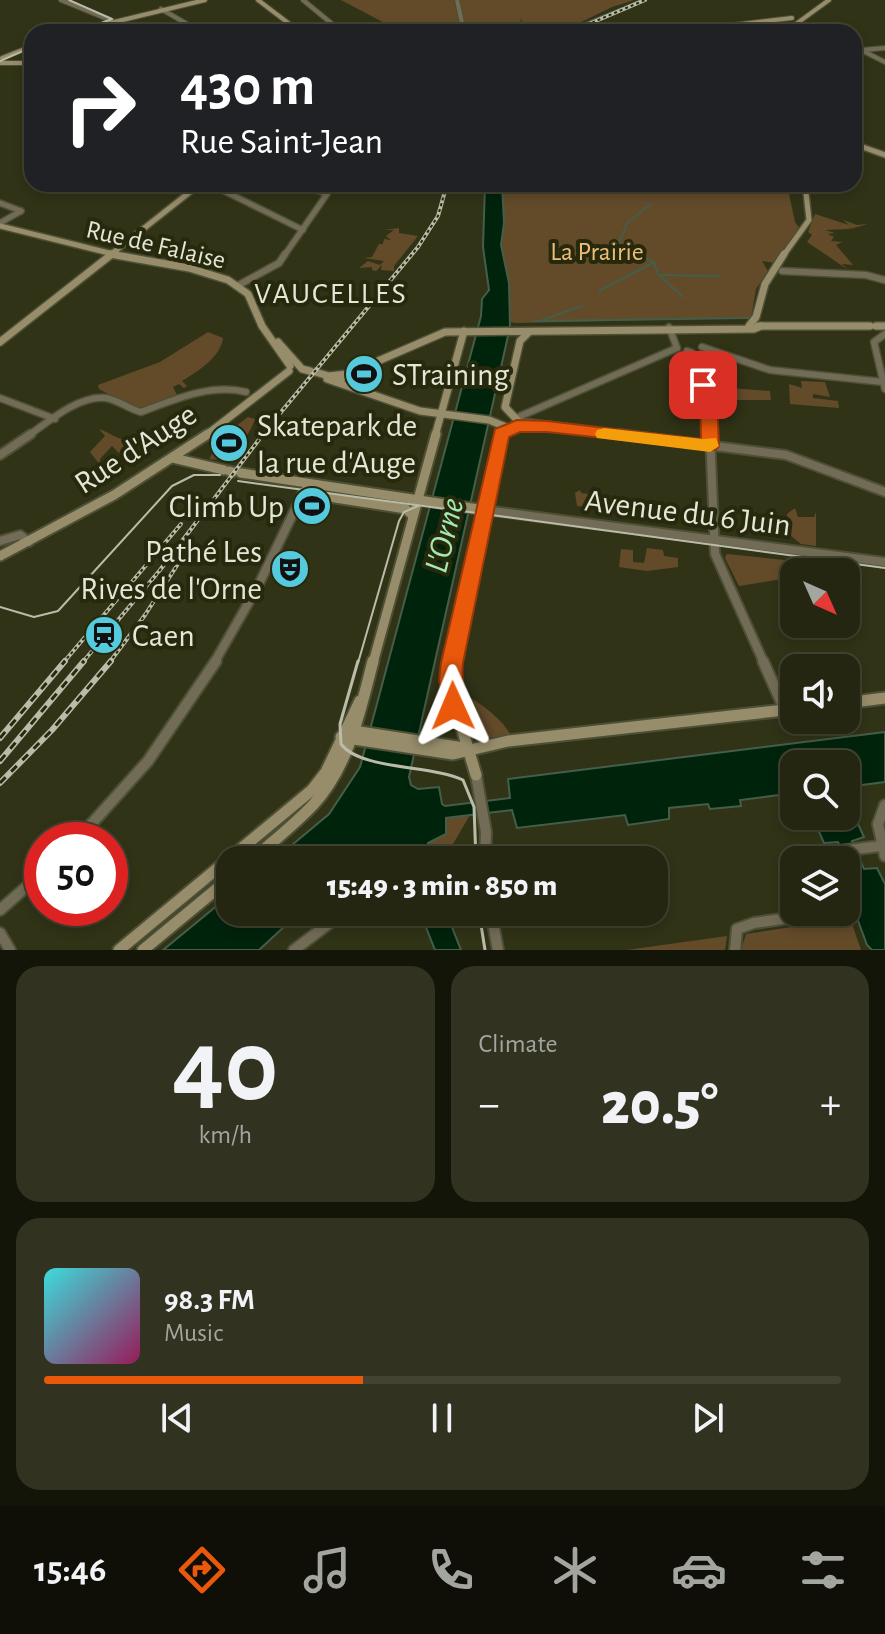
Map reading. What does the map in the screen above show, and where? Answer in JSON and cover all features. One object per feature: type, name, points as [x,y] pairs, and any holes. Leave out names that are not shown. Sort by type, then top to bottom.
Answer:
[{"type":"main road","points":[[103,24],[208,0]]},
{"type":"main road","points":[[256,0],[289,24]]},
{"type":"main road","points":[[748,24],[792,18],[827,0]]},
{"type":"main road","points":[[794,24],[827,0]]},
{"type":"main road","points":[[786,24],[792,18]]},
{"type":"main road","points":[[105,24],[114,21]]},
{"type":"main road","points":[[794,24],[799,22]]},
{"type":"main road","points":[[1,60],[24,50]]},
{"type":"main road","points":[[11,60],[24,52]]},
{"type":"main road","points":[[1,60],[24,62]]},
{"type":"main road","points":[[862,146],[885,154]]},
{"type":"main road","points":[[0,342],[190,192]]},
{"type":"main road","points":[[749,326],[756,320],[760,302],[809,220],[807,192]]},
{"type":"main road","name":"Rue de Falaise","points":[[0,225],[110,255],[208,273],[237,286],[249,297],[262,326],[273,341],[303,371]]},
{"type":"main road","points":[[82,248],[110,250],[125,243]]},
{"type":"main road","points":[[760,302],[761,326]]},
{"type":"main road","points":[[336,378],[453,332],[761,326]]},
{"type":"main road","points":[[695,328],[885,326]]},
{"type":"main road","points":[[268,846],[314,804],[333,777],[362,696],[464,331]]},
{"type":"main road","points":[[514,422],[505,407],[520,332]]},
{"type":"main road","points":[[303,371],[336,378],[415,410],[514,422]]},
{"type":"main road","name":"Rue d'Auge","points":[[0,556],[118,495],[173,458],[251,394],[303,371]]},
{"type":"main road","points":[[495,420],[514,422]]},
{"type":"main road","points":[[476,775],[470,749],[453,706],[450,680],[500,438],[514,422]]},
{"type":"main road","points":[[173,458],[406,509],[413,516]]},
{"type":"main road","points":[[304,486],[485,510]]},
{"type":"main road","points":[[860,701],[885,698]]},
{"type":"main road","points":[[348,734],[448,754],[506,744],[644,730],[647,727],[780,711]]},
{"type":"main road","points":[[119,950],[305,798],[326,772],[348,734]]},
{"type":"main road","points":[[143,950],[216,890]]},
{"type":"street","points":[[63,0],[114,21]]},
{"type":"street","points":[[303,0],[332,24]]},
{"type":"street","points":[[457,0],[462,24]]},
{"type":"street","points":[[162,9],[187,24]]},
{"type":"street","points":[[885,48],[865,51],[885,62]]},
{"type":"street","points":[[226,192],[303,230]]},
{"type":"street","points":[[237,286],[277,264],[303,230],[326,193],[323,192]]},
{"type":"street","points":[[0,203],[21,211],[0,225]]},
{"type":"street","points":[[778,269],[866,275],[885,282]]},
{"type":"street","points":[[670,328],[677,348]]},
{"type":"street","points":[[695,328],[702,347]]},
{"type":"street","points":[[514,422],[677,348],[691,351],[702,347],[770,370],[884,386],[875,340],[885,334]]},
{"type":"street","points":[[691,351],[708,399],[714,551],[780,690]]},
{"type":"street","points":[[0,455],[81,403],[97,397],[141,412],[183,396],[231,388],[251,394]]},
{"type":"street","points":[[0,398],[55,419]]},
{"type":"street","points":[[514,422],[786,455],[885,492]]},
{"type":"street","points":[[93,822],[142,769],[217,663],[255,597],[304,486]]},
{"type":"street","name":"Avenue du 6 Juin","points":[[485,510],[885,562]]},
{"type":"street","points":[[0,541],[20,535],[29,542]]},
{"type":"street","points":[[476,775],[484,846]]},
{"type":"street","points":[[860,849],[883,851],[877,822],[885,805]]},
{"type":"street","points":[[0,910],[24,889]]},
{"type":"street","points":[[735,950],[737,929],[780,919]]},
{"type":"street","points":[[294,950],[326,926]]},
{"type":"street","points":[[494,926],[498,950]]},
{"type":"street","points":[[0,933],[10,950]]},
{"type":"green space","points":[[341,0],[454,0],[460,24],[387,24]]},
{"type":"green space","points":[[459,0],[634,0],[577,24],[522,24],[521,17],[521,24],[464,24]]},
{"type":"green space","name":"La Prairie","points":[[502,192],[789,192],[795,222],[800,229],[775,263],[762,261],[768,271],[756,289],[751,318],[516,323],[510,322],[509,283],[501,246]]},
{"type":"green space","points":[[815,214],[849,225],[843,220],[857,225],[868,224],[850,229],[851,226],[849,229],[825,230],[835,233],[828,234],[834,237],[831,241],[842,242],[836,245],[853,265],[842,264],[847,269],[807,242],[812,235],[808,232]]},
{"type":"green space","points":[[399,228],[399,233],[418,236],[394,266],[394,271],[381,270],[382,265],[376,271],[372,267],[359,268],[368,261],[380,265],[384,261],[364,258],[372,257],[384,239],[391,240],[386,236],[394,230],[384,230]]},
{"type":"green space","points":[[208,332],[223,338],[221,345],[208,362],[182,381],[187,386],[184,388],[179,384],[173,387],[177,395],[144,410],[99,389],[98,385],[160,362]]},
{"type":"green space","points":[[801,381],[825,382],[830,397],[813,394],[813,398],[838,401],[839,408],[790,404],[789,384],[802,388]]},
{"type":"green space","points":[[713,387],[770,391],[771,400],[719,400]]},
{"type":"green space","name":"Skatepark de la rue d'Auge","points":[[248,417],[255,419],[237,448],[224,457],[209,459],[223,436]]},
{"type":"green space","points":[[99,429],[124,439],[141,431],[146,432],[145,436],[164,431],[168,433],[153,439],[146,448],[141,446],[119,453],[112,446],[100,459],[101,466],[90,452],[105,436]]},
{"type":"green space","points":[[580,490],[581,493],[678,506],[678,518],[664,515],[664,521],[647,519],[647,505],[636,503],[635,513],[601,509],[601,499],[591,497],[589,507],[577,506],[575,493]]},
{"type":"green space","points":[[795,508],[798,517],[814,517],[816,512],[816,546],[801,544],[790,535],[787,514]]},
{"type":"green space","points":[[647,548],[663,550],[664,556],[678,558],[678,567],[647,571],[619,567],[621,549],[633,550],[633,562],[644,563]]},
{"type":"green space","points":[[727,554],[780,560],[780,579],[739,586],[725,558]]},
{"type":"green space","points":[[454,690],[487,709],[502,722],[511,736],[477,738],[472,728],[467,729]]},
{"type":"green space","points":[[470,815],[452,846],[427,846],[446,834],[445,819]]},
{"type":"green space","points":[[798,926],[853,926],[861,950],[741,950],[746,934]]},
{"type":"green space","points":[[727,936],[725,950],[627,950]]},
{"type":"water","name":"L'Orne","points":[[485,192],[502,192],[504,223],[501,245],[509,283],[510,327],[409,777],[411,785],[418,789],[439,787],[445,806],[510,798],[508,779],[885,732],[885,782],[860,785],[860,750],[780,750],[780,795],[740,800],[741,806],[710,809],[708,804],[669,808],[669,819],[628,825],[625,815],[517,828],[512,810],[446,818],[446,834],[427,846],[291,846],[329,814],[360,767],[481,316],[482,299],[489,290],[483,247]]},
{"type":"water","points":[[860,828],[864,837],[852,841],[854,846],[824,843],[818,830]]},
{"type":"water","points":[[860,860],[864,869],[877,868],[885,884],[885,950],[872,950],[860,926]]},
{"type":"water","points":[[216,906],[216,926],[285,926],[259,950],[163,950]]},
{"type":"water","points":[[426,926],[452,926],[461,950],[435,950]]},
{"type":"waterway","points":[[625,7],[641,0]]},
{"type":"waterway","points":[[585,24],[622,8]]},
{"type":"waterway","points":[[652,203],[627,223],[619,244],[654,262]]},
{"type":"waterway","points":[[599,291],[654,262]]},
{"type":"waterway","points":[[654,262],[658,274],[683,297]]},
{"type":"waterway","points":[[661,275],[719,276]]},
{"type":"waterway","points":[[542,320],[582,306]]},
{"type":"waterway","points":[[534,321],[749,318]]},
{"type":"tram line","points":[[69,0],[112,19],[99,24]]},
{"type":"tram line","points":[[0,61],[24,50]]},
{"type":"tram line","points":[[0,607],[34,617],[58,611],[172,486],[194,475],[220,475]]},
{"type":"tram line","points":[[238,481],[885,568]]},
{"type":"tram line","points":[[358,663],[399,521],[404,512],[418,506]]},
{"type":"tram line","points":[[358,661],[340,724],[341,744],[350,752],[380,763],[463,780],[474,807],[475,846]]},
{"type":"tram line","points":[[481,926],[485,950]]},
{"type":"railway","points":[[589,24],[645,0]]},
{"type":"railway","points":[[82,663],[160,570],[267,429],[418,247],[438,216],[445,192]]},
{"type":"railway","points":[[63,663],[181,524]]},
{"type":"railway","points":[[109,663],[185,553]]},
{"type":"railway","points":[[0,738],[65,661]]},
{"type":"railway","points":[[0,761],[84,661]]},
{"type":"railway","points":[[0,783],[52,730],[111,661]]},
{"type":"slow traffic","points":[[604,434],[710,446],[710,442]]},
{"type":"place","name":"STraining","points":[[364,374]]},
{"type":"place","name":"Skatepark de la rue d'Auge","points":[[229,443]]},
{"type":"place","name":"Climb Up","points":[[312,506]]},
{"type":"place","name":"Pathé Les Rives de l'Orne","points":[[290,569]]},
{"type":"place","name":"Caen","points":[[104,635]]},
{"type":"district","name":"VAUCELLES","points":[[331,293]]},
{"type":"route","points":[[453,706],[450,695],[452,663],[501,433],[517,426],[547,427],[710,446],[708,399],[703,385]]}]
